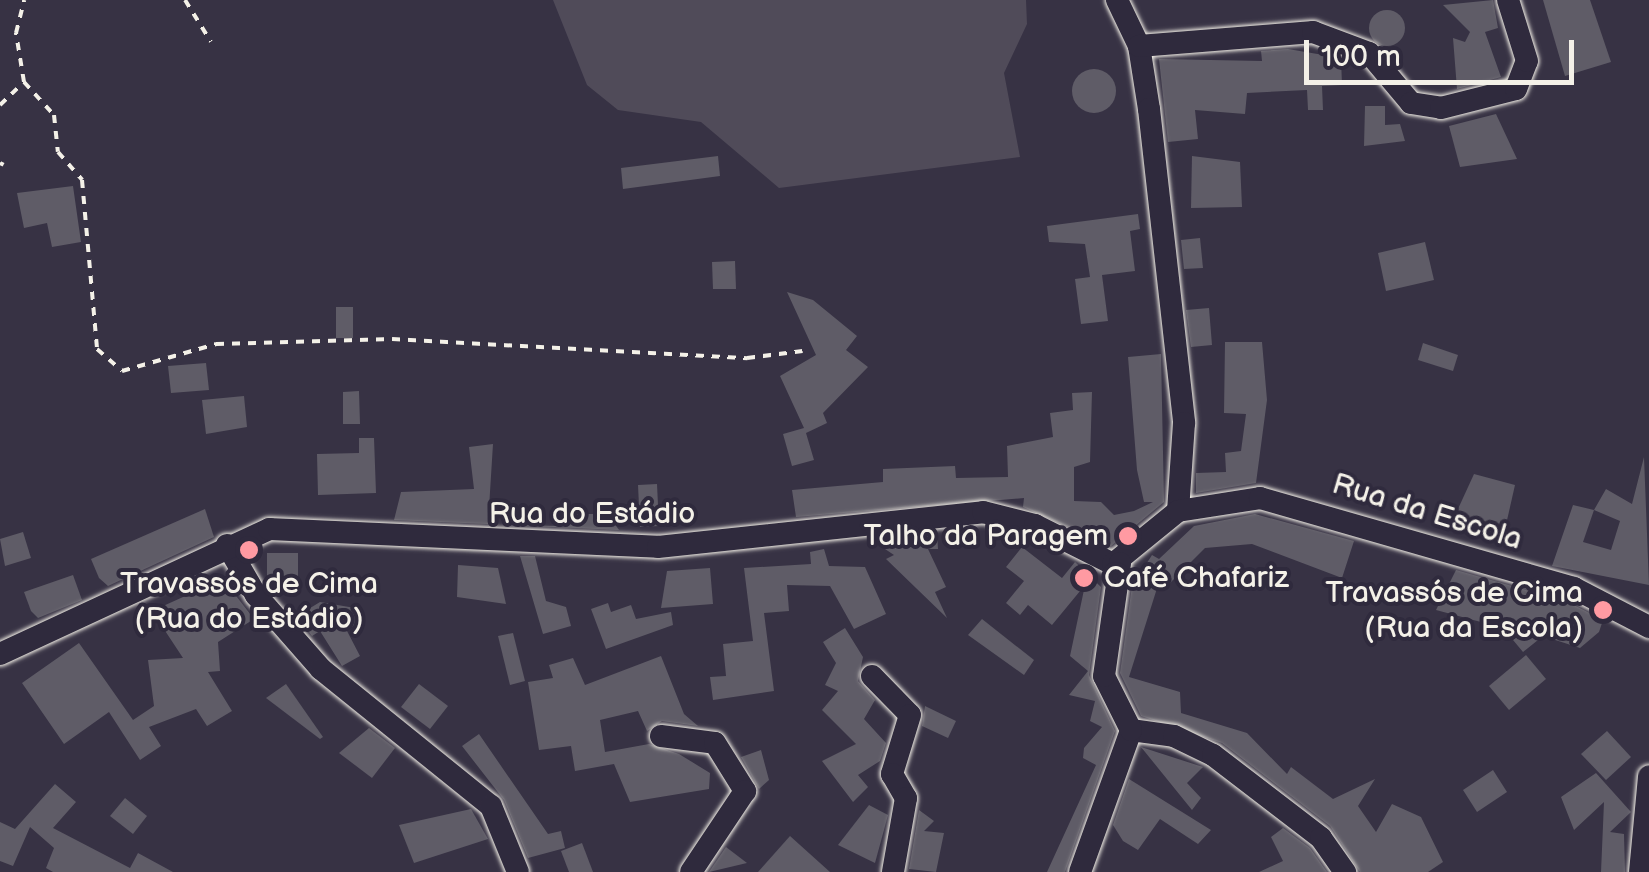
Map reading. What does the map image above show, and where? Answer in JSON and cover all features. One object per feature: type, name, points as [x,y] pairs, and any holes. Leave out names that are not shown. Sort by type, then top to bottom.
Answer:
[{"type":"street","points":[[1080,872],[1131,730],[1104,676],[1120,563],[1178,511],[1184,424],[1139,46],[1117,0]]},
{"type":"street","points":[[1139,46],[1313,32],[1368,53],[1412,103],[1441,108],[1516,89],[1528,62],[1508,0]]},
{"type":"street","name":"Rua da Escola","points":[[1178,511],[1289,502],[1590,594],[1649,627]]},
{"type":"street","name":"Rua do Estádio","points":[[0,654],[268,528],[658,547],[983,512],[1036,525],[1091,560],[1120,563]]},
{"type":"street","points":[[227,545],[256,595],[322,669],[491,806],[518,872]]},
{"type":"street","points":[[872,676],[910,716],[892,774],[906,798],[893,872]]},
{"type":"street","points":[[1131,730],[1174,736],[1214,756],[1321,838],[1345,872]]},
{"type":"street","points":[[660,736],[716,743],[745,791],[690,872]]},
{"type":"street","points":[[1640,872],[1649,779]]},
{"type":"path","points":[[24,0],[16,33],[24,82],[54,115],[58,152],[82,180],[96,349],[122,371],[216,344],[392,340],[747,358],[803,351]]},
{"type":"path","points":[[184,0],[211,42]]},
{"type":"path","points":[[0,106],[24,82]]},
{"type":"shaded area","points":[[553,0],[1026,0],[1027,24],[1004,73],[1020,157],[779,188],[701,122],[618,110],[587,85]]},
{"type":"building","points":[[1493,0],[1498,28],[1485,32],[1501,77],[1457,89],[1453,38],[1465,42],[1470,32],[1443,5]]},
{"type":"building","points":[[1543,0],[1590,0],[1611,62],[1565,76]]},
{"type":"building","points":[[1387,10],[1400,15],[1405,28],[1400,41],[1387,46],[1374,41],[1369,28],[1374,15]]},
{"type":"building","points":[[1288,49],[1341,58],[1342,85],[1322,86],[1323,110],[1308,110],[1307,90],[1247,93],[1245,114],[1195,110],[1198,139],[1168,142],[1159,59],[1262,61],[1261,51]]},
{"type":"building","points":[[1094,69],[1110,75],[1116,91],[1110,107],[1094,113],[1078,107],[1072,91],[1078,75]]},
{"type":"building","points":[[1365,106],[1385,106],[1385,125],[1400,124],[1405,141],[1364,146]]},
{"type":"building","points":[[1496,114],[1517,159],[1460,167],[1449,126]]},
{"type":"building","points":[[718,156],[720,176],[623,189],[621,168]]},
{"type":"building","points":[[1192,156],[1240,162],[1242,207],[1191,208]]},
{"type":"building","points":[[73,186],[81,242],[52,247],[47,223],[24,228],[17,193]]},
{"type":"building","points":[[1138,214],[1140,229],[1130,231],[1135,271],[1102,275],[1108,321],[1081,324],[1075,279],[1090,277],[1085,244],[1049,242],[1047,226]]},
{"type":"building","points":[[1200,238],[1203,268],[1184,269],[1181,240]]},
{"type":"building","points":[[1425,242],[1434,280],[1386,291],[1378,253]]},
{"type":"building","points":[[735,261],[736,289],[713,289],[712,262]]},
{"type":"building","points":[[787,292],[813,300],[857,336],[846,350],[868,367],[823,413],[827,423],[806,433],[814,460],[792,466],[783,434],[804,428],[780,376],[816,355]]},
{"type":"building","points":[[336,307],[353,307],[353,338],[336,338]]},
{"type":"building","points":[[1209,308],[1212,345],[1191,347],[1186,310]]},
{"type":"building","points":[[1225,342],[1262,342],[1267,400],[1256,483],[1196,493],[1196,473],[1226,472],[1225,453],[1241,451],[1246,414],[1224,413]]},
{"type":"building","points":[[1423,343],[1458,355],[1453,371],[1418,360]]},
{"type":"building","points":[[1161,354],[1164,502],[1111,546],[1023,507],[1024,498],[796,517],[792,490],[883,482],[883,469],[955,466],[956,478],[1008,477],[1007,446],[1053,437],[1050,413],[1073,410],[1072,393],[1092,392],[1090,462],[1074,467],[1074,501],[1101,502],[1114,515],[1134,511],[1153,502],[1144,502],[1137,470],[1128,357]]},
{"type":"building","points":[[206,363],[209,390],[171,393],[168,366]]},
{"type":"building","points":[[359,391],[360,424],[343,424],[343,392]]},
{"type":"building","points":[[244,396],[247,427],[206,434],[202,400]]},
{"type":"building","points":[[359,438],[374,438],[376,493],[318,495],[317,454],[359,453]]},
{"type":"building","points":[[493,444],[488,524],[394,520],[401,492],[474,489],[469,447]]},
{"type":"building","points":[[1644,457],[1649,585],[1552,566],[1573,505],[1594,510],[1606,489],[1632,504]],"holes":[[[1594,510],[1620,521],[1611,550],[1583,542]]]},
{"type":"building","points":[[1474,474],[1515,485],[1503,538],[1452,522]]},
{"type":"building","points":[[657,484],[659,526],[640,527],[638,485]]},
{"type":"building","points":[[205,509],[214,537],[108,586],[99,578],[91,559]]},
{"type":"building","points":[[570,514],[608,514],[619,530],[511,525],[559,526]]},
{"type":"building","points":[[1255,514],[1354,541],[1342,578],[1252,544],[1205,548],[1167,586],[1159,582],[1129,677],[1180,692],[1181,713],[1247,733],[1287,774],[1291,767],[1333,799],[1375,779],[1358,806],[1376,832],[1392,804],[1421,817],[1443,862],[1428,872],[1360,872],[1330,826],[1222,743],[1141,716],[1120,673],[1132,586],[1152,555],[1159,559],[1194,526]]},
{"type":"building","points":[[23,532],[31,558],[5,566],[0,539]]},
{"type":"building","points":[[937,532],[938,549],[928,549],[946,587],[935,592],[947,618],[886,559],[894,555],[885,549],[912,535]]},
{"type":"building","points":[[1022,547],[1062,578],[1075,562],[1101,587],[1089,675],[1115,731],[1065,872],[1047,872],[1096,765],[1083,758],[1084,748],[1102,727],[1090,721],[1095,701],[1069,695],[1088,671],[1070,656],[1085,585],[1052,625],[1028,605],[1020,615],[1006,603],[1024,581],[1006,567]]},
{"type":"building","points":[[824,549],[829,566],[865,567],[886,614],[854,629],[830,586],[787,585],[789,611],[764,613],[774,691],[713,700],[710,677],[726,676],[723,644],[753,641],[744,568],[811,564],[810,552]]},
{"type":"building","points":[[267,553],[298,553],[298,577],[267,577]]},
{"type":"building","points":[[520,556],[535,556],[546,601],[566,607],[571,626],[543,634]]},
{"type":"building","points":[[458,565],[498,568],[506,604],[457,597]]},
{"type":"building","points":[[710,568],[713,604],[661,608],[667,571]]},
{"type":"building","points":[[1456,570],[1568,602],[1603,620],[1599,632],[1580,648],[1543,636],[1523,652],[1513,640],[1522,633],[1436,610]]},
{"type":"building","points":[[73,575],[82,600],[38,618],[24,592]]},
{"type":"building","points":[[223,579],[254,619],[218,642],[220,671],[208,672],[232,711],[207,726],[196,709],[149,727],[161,746],[140,760],[109,712],[64,744],[22,683],[79,643],[133,720],[154,706],[148,660],[183,658],[152,611]]},
{"type":"building","points":[[320,602],[355,608],[356,625],[346,629],[360,656],[342,666],[320,631],[312,636],[297,616]]},
{"type":"building","points":[[608,603],[611,612],[631,605],[636,619],[671,612],[673,625],[606,649],[591,609]]},
{"type":"building","points":[[982,619],[1034,660],[1024,675],[968,635]]},
{"type":"building","points":[[845,628],[863,657],[858,681],[875,700],[864,719],[886,743],[880,761],[858,775],[868,787],[853,802],[822,761],[856,744],[822,710],[838,691],[825,685],[836,663],[823,642]]},
{"type":"building","points":[[513,633],[525,681],[510,685],[498,636]]},
{"type":"building","points":[[1526,655],[1546,679],[1509,710],[1489,686]]},
{"type":"building","points":[[661,656],[684,714],[698,726],[662,721],[647,731],[638,711],[600,720],[605,752],[649,744],[679,754],[710,773],[709,789],[630,802],[614,764],[575,771],[571,746],[539,750],[528,682],[553,678],[549,665],[573,658],[585,685]]},
{"type":"building","points":[[286,684],[323,737],[320,739],[266,698]]},
{"type":"building","points":[[419,684],[448,706],[430,729],[401,707]]},
{"type":"building","points":[[925,706],[956,721],[948,738],[922,726]]},
{"type":"building","points":[[369,728],[395,748],[372,778],[339,753]]},
{"type":"building","points":[[1607,731],[1631,757],[1606,780],[1581,754]]},
{"type":"building","points":[[479,734],[548,834],[561,831],[565,848],[528,858],[504,800],[462,746]]},
{"type":"building","points":[[1141,747],[1203,767],[1187,783],[1201,798],[1192,810]]},
{"type":"building","points":[[761,750],[769,780],[759,789],[741,757]]},
{"type":"building","points":[[1493,770],[1507,792],[1477,812],[1463,790]]},
{"type":"building","points":[[1596,773],[1631,812],[1610,832],[1624,834],[1625,872],[1601,872],[1604,802],[1574,830],[1561,797]]},
{"type":"building","points":[[1129,779],[1211,830],[1198,844],[1160,819],[1138,850],[1123,841],[1113,825]]},
{"type":"building","points":[[55,784],[76,802],[53,828],[130,868],[138,853],[173,872],[53,872],[46,868],[54,848],[30,827],[13,866],[0,861],[0,822],[15,829]]},
{"type":"building","points":[[125,798],[147,816],[133,834],[110,816]]},
{"type":"building","points":[[869,805],[888,815],[875,863],[838,845]]},
{"type":"building","points":[[471,809],[488,839],[414,863],[399,825]]},
{"type":"building","points":[[919,810],[934,821],[924,831],[944,833],[936,872],[909,869]]},
{"type":"building","points":[[1283,828],[1310,848],[1327,872],[1259,872],[1283,861],[1271,837]]},
{"type":"building","points":[[790,836],[830,872],[758,872]]},
{"type":"building","points":[[582,843],[593,872],[569,872],[561,851]]},
{"type":"building","points":[[726,847],[747,863],[709,872]]},
{"type":"place","name":"Talho da Paragem","points":[[1128,536]]},
{"type":"place","name":"Travassós de Cima (Rua do Estádio)","points":[[249,550]]},
{"type":"place","name":"Café Chafariz","points":[[1084,578]]},
{"type":"place","name":"Travassós de Cima (Rua da Escola)","points":[[1603,610]]}]
